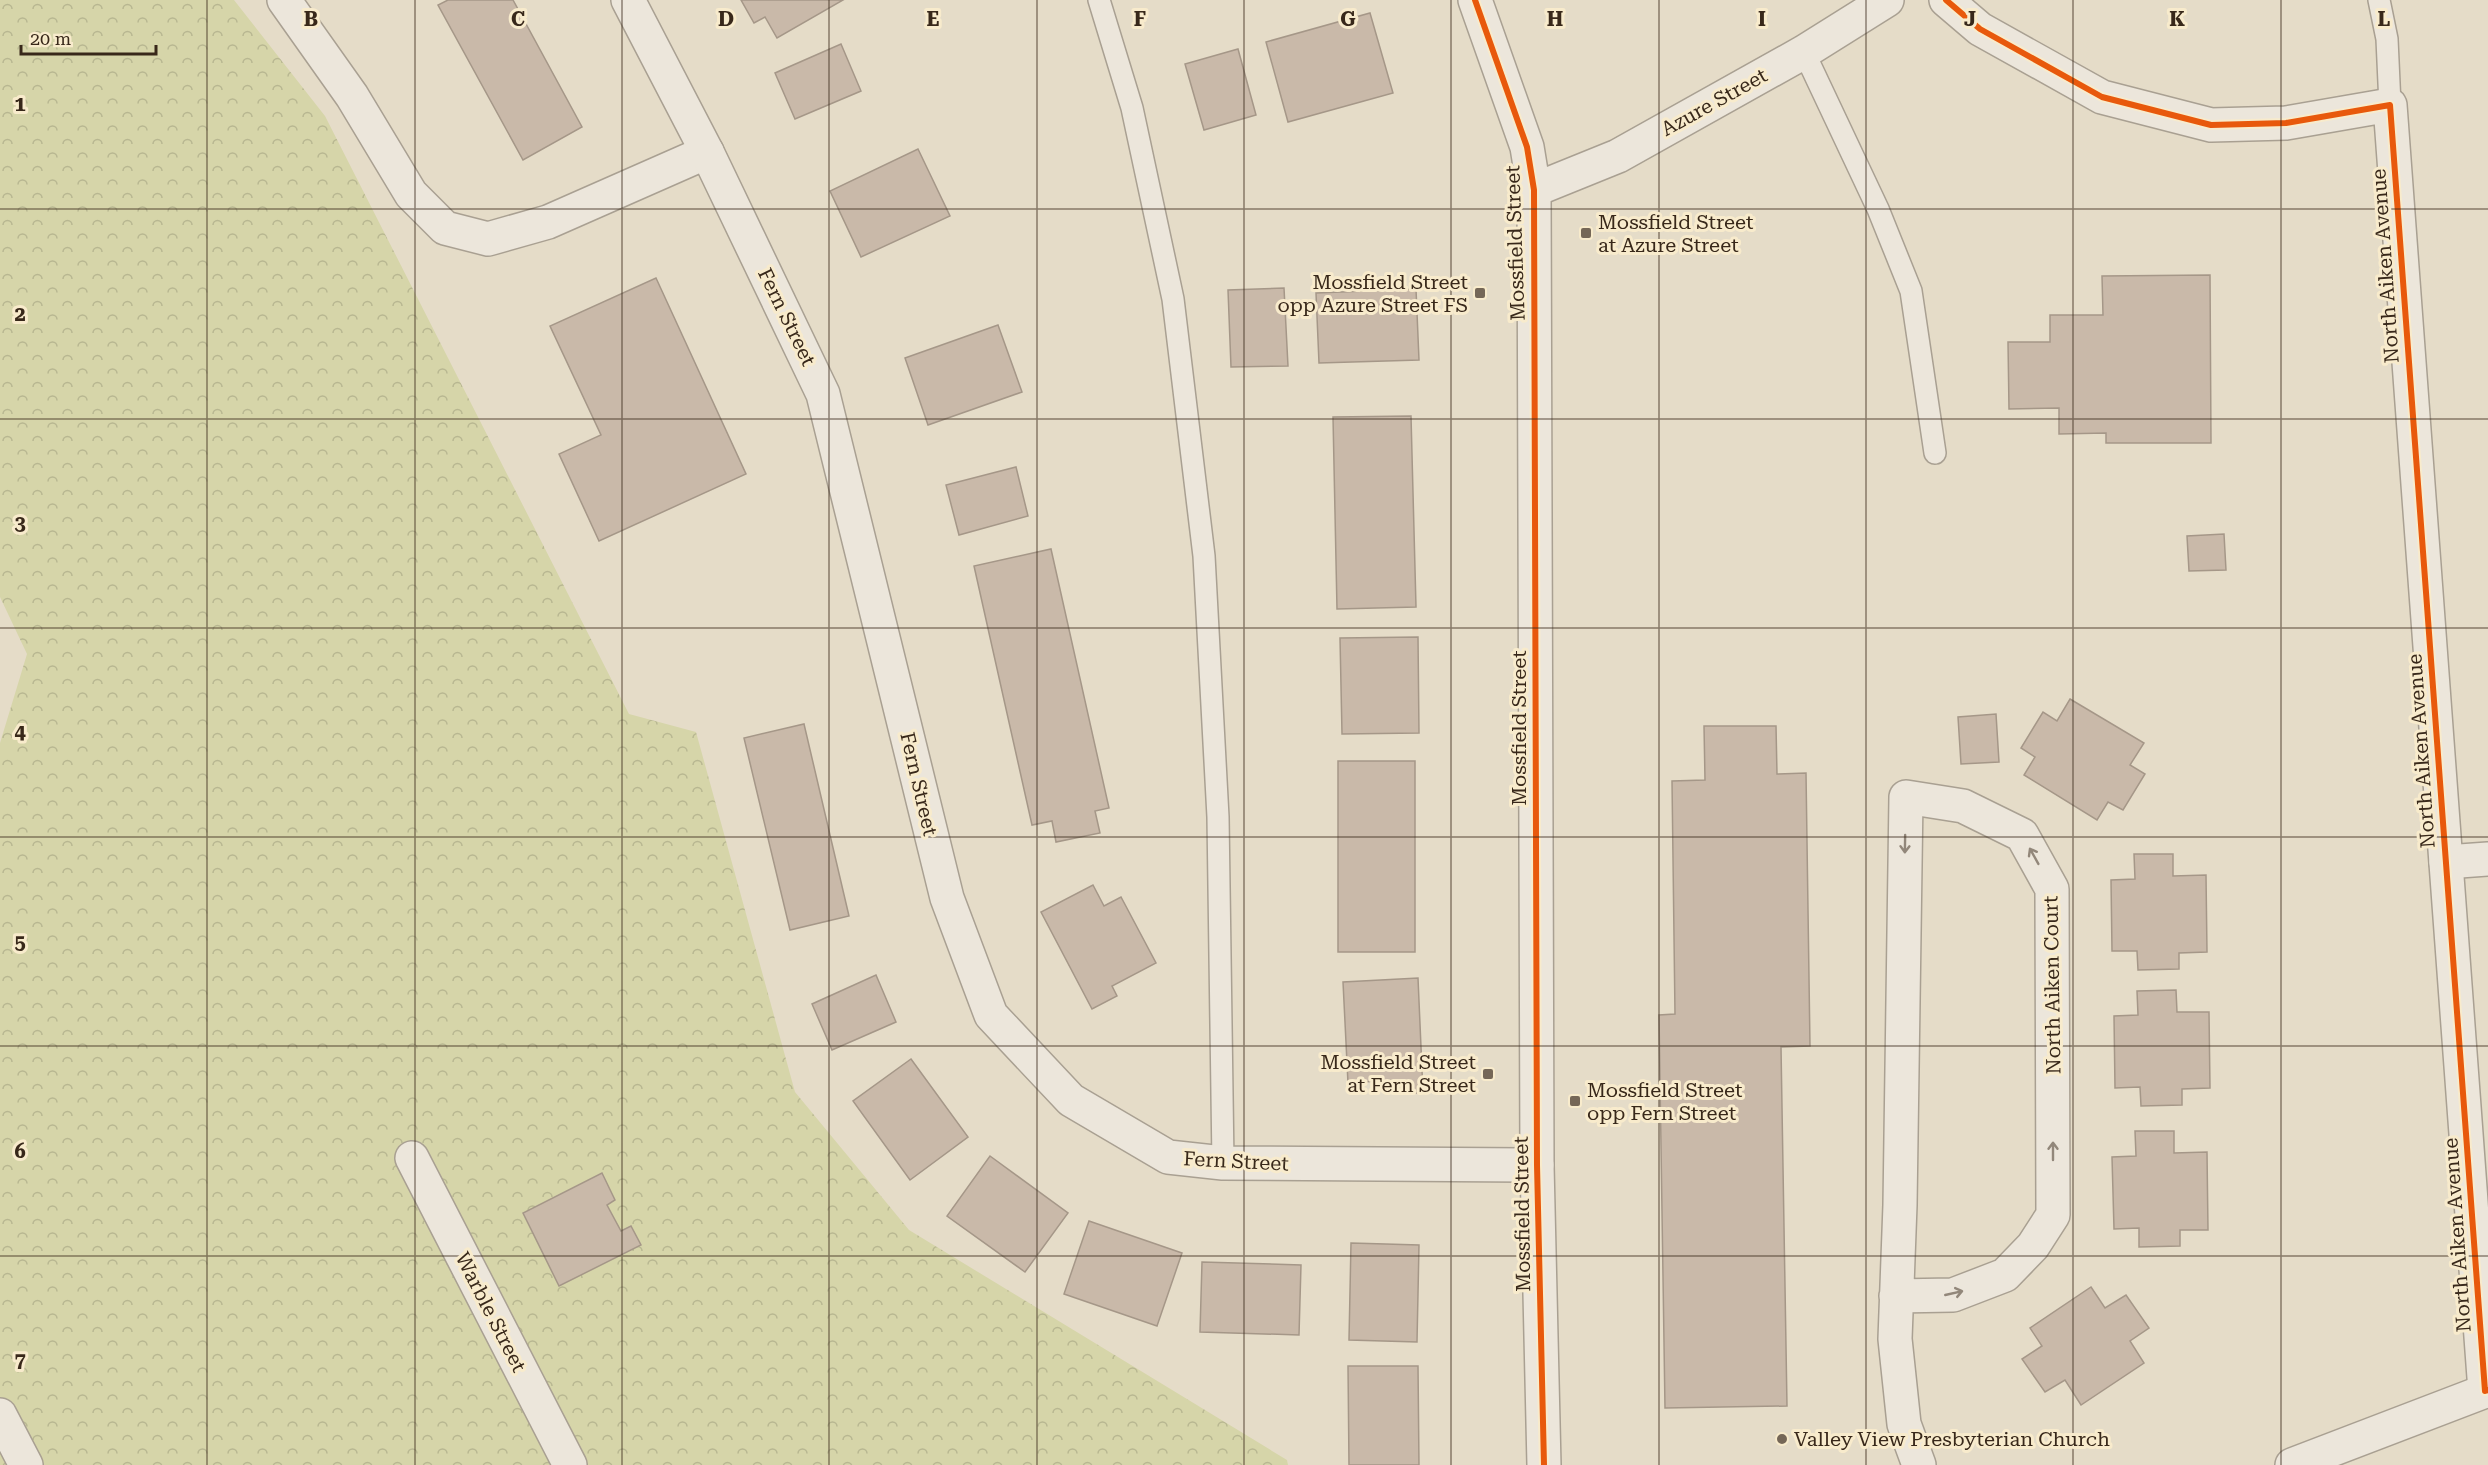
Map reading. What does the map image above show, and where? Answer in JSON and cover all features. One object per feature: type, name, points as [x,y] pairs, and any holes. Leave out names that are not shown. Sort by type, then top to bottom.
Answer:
[{"type":"street","points":[[285,0],[352,96],[411,194],[445,228],[488,239],[518,231],[548,222],[707,152]]},
{"type":"street","name":"Fern Street","points":[[628,0],[707,152],[824,394],[946,898],[992,1015],[1071,1100],[1168,1157],[1223,1163],[1537,1165]]},
{"type":"street","name":"Mossfield Street","points":[[1474,0],[1527,147],[1534,190],[1537,1165],[1544,1465]]},
{"type":"street","name":"Azure Street","points":[[1534,190],[1618,156],[1804,52],[1887,0]]},
{"type":"street","points":[[1946,0],[1980,29],[2102,97],[2211,125],[2286,123],[2390,105]]},
{"type":"street","name":"North Aiken Avenue","points":[[2292,1465],[2487,1391],[2478,1152],[2446,862],[2390,105]]},
{"type":"street","name":"North Aiken Court","points":[[1896,1296],[1953,1295],[2005,1275],[2032,1246],[2053,1215],[2052,889],[2022,835],[1963,806],[1906,797],[1900,1205],[1896,1296],[1895,1338],[1904,1424],[1919,1465]]},
{"type":"street","points":[[2446,862],[2488,859]]},
{"type":"street","name":"Warble Street","points":[[412,1158],[570,1465]]},
{"type":"street","points":[[0,1414],[26,1465]]},
{"type":"lane","points":[[1099,0],[1132,108],[1173,299],[1203,556],[1218,817],[1223,1163]]},
{"type":"lane","points":[[2379,0],[2387,39],[2390,105]]},
{"type":"lane","points":[[1804,52],[1878,209],[1911,291],[1935,453]]},
{"type":"green space","points":[[0,0],[234,0],[325,116],[629,714],[696,732],[795,1092],[909,1230],[1287,1460],[1288,1465],[0,1465],[0,743],[27,654],[0,597]]},
{"type":"building","points":[[448,0],[513,0],[582,127],[523,160],[438,5]]},
{"type":"building","points":[[741,0],[843,0],[777,38],[765,17],[754,23]]},
{"type":"building","points":[[1370,13],[1393,93],[1288,122],[1266,42]]},
{"type":"building","points":[[841,44],[861,91],[795,119],[775,73]]},
{"type":"building","points":[[1238,49],[1256,115],[1204,130],[1185,64]]},
{"type":"building","points":[[918,149],[950,216],[861,257],[830,191]]},
{"type":"building","points":[[2210,275],[2211,443],[2106,443],[2106,433],[2059,434],[2059,408],[2009,409],[2008,342],[2050,342],[2050,315],[2103,315],[2102,276]]},
{"type":"building","points":[[656,278],[746,474],[599,541],[559,454],[601,435],[550,326]]},
{"type":"building","points":[[1284,288],[1288,366],[1231,367],[1228,290]]},
{"type":"building","points":[[1416,289],[1419,360],[1319,363],[1316,293]]},
{"type":"building","points":[[998,325],[1022,392],[928,425],[905,358]]},
{"type":"building","points":[[1411,416],[1416,607],[1337,609],[1333,417]]},
{"type":"building","points":[[1016,467],[1028,516],[959,535],[946,485]]},
{"type":"building","points":[[2224,534],[2226,570],[2189,571],[2187,536]]},
{"type":"building","points":[[1051,549],[1109,808],[1095,811],[1100,833],[1056,842],[1052,821],[1032,825],[974,566]]},
{"type":"building","points":[[1418,637],[1419,733],[1342,734],[1340,638]]},
{"type":"building","points":[[2070,699],[2144,743],[2130,765],[2145,774],[2123,810],[2108,802],[2097,820],[2024,775],[2035,757],[2021,748],[2043,712],[2057,721]]},
{"type":"building","points":[[1996,714],[1999,762],[1961,764],[1958,717]]},
{"type":"building","points":[[804,724],[849,916],[790,930],[744,738]]},
{"type":"building","points":[[1704,726],[1776,726],[1777,774],[1806,773],[1810,1046],[1781,1047],[1787,1406],[1665,1408],[1659,1015],[1675,1014],[1672,781],[1705,780]]},
{"type":"building","points":[[1338,761],[1415,761],[1415,952],[1338,952]]},
{"type":"building","points":[[2134,854],[2173,854],[2173,876],[2206,875],[2207,952],[2179,953],[2179,969],[2138,970],[2137,951],[2112,951],[2111,880],[2135,879]]},
{"type":"building","points":[[1093,885],[1104,906],[1121,897],[1156,963],[1112,986],[1117,996],[1092,1009],[1041,912]]},
{"type":"building","points":[[876,975],[896,1022],[832,1050],[812,1004]]},
{"type":"building","points":[[1418,978],[1423,1093],[1394,1093],[1393,1080],[1348,1083],[1343,982]]},
{"type":"building","points":[[2176,990],[2177,1012],[2209,1012],[2210,1088],[2182,1089],[2182,1105],[2141,1106],[2140,1087],[2115,1088],[2114,1016],[2138,1015],[2137,991]]},
{"type":"building","points":[[911,1059],[968,1137],[910,1180],[853,1101]]},
{"type":"building","points":[[2135,1131],[2174,1131],[2174,1153],[2207,1152],[2208,1230],[2180,1230],[2180,1246],[2139,1247],[2139,1228],[2114,1229],[2112,1157],[2136,1156]]},
{"type":"building","points":[[990,1156],[1068,1213],[1025,1272],[947,1216]]},
{"type":"building","points":[[602,1173],[615,1200],[607,1205],[621,1231],[631,1226],[641,1245],[559,1286],[523,1213]]},
{"type":"building","points":[[1089,1221],[1182,1253],[1157,1326],[1064,1294]]},
{"type":"building","points":[[1351,1243],[1419,1245],[1417,1342],[1349,1340]]},
{"type":"building","points":[[1202,1262],[1301,1265],[1299,1335],[1200,1332]]},
{"type":"building","points":[[2091,1287],[2105,1308],[2126,1295],[2149,1328],[2130,1341],[2144,1363],[2081,1405],[2065,1380],[2045,1392],[2022,1359],[2042,1346],[2030,1328]]},
{"type":"building","points":[[1348,1366],[1418,1366],[1419,1465],[1349,1465]]},
{"type":"cycle path","points":[[1475,0],[1527,147],[1534,190],[1537,1165],[1544,1465]]},
{"type":"cycle path","points":[[1946,0],[1980,29],[2102,97],[2211,125],[2286,123],[2390,105],[2485,1391],[2488,1390]]},
{"type":"place","name":"Mossfield Street at Azure Street","points":[[1586,233]]},
{"type":"place","name":"Mossfield Street opp Azure Street FS","points":[[1480,293]]},
{"type":"place","name":"Mossfield Street at Fern Street","points":[[1488,1074]]},
{"type":"place","name":"Mossfield Street opp Fern Street","points":[[1575,1101]]},
{"type":"place","name":"Valley View Presbyterian Church","points":[[1782,1439]]}]
